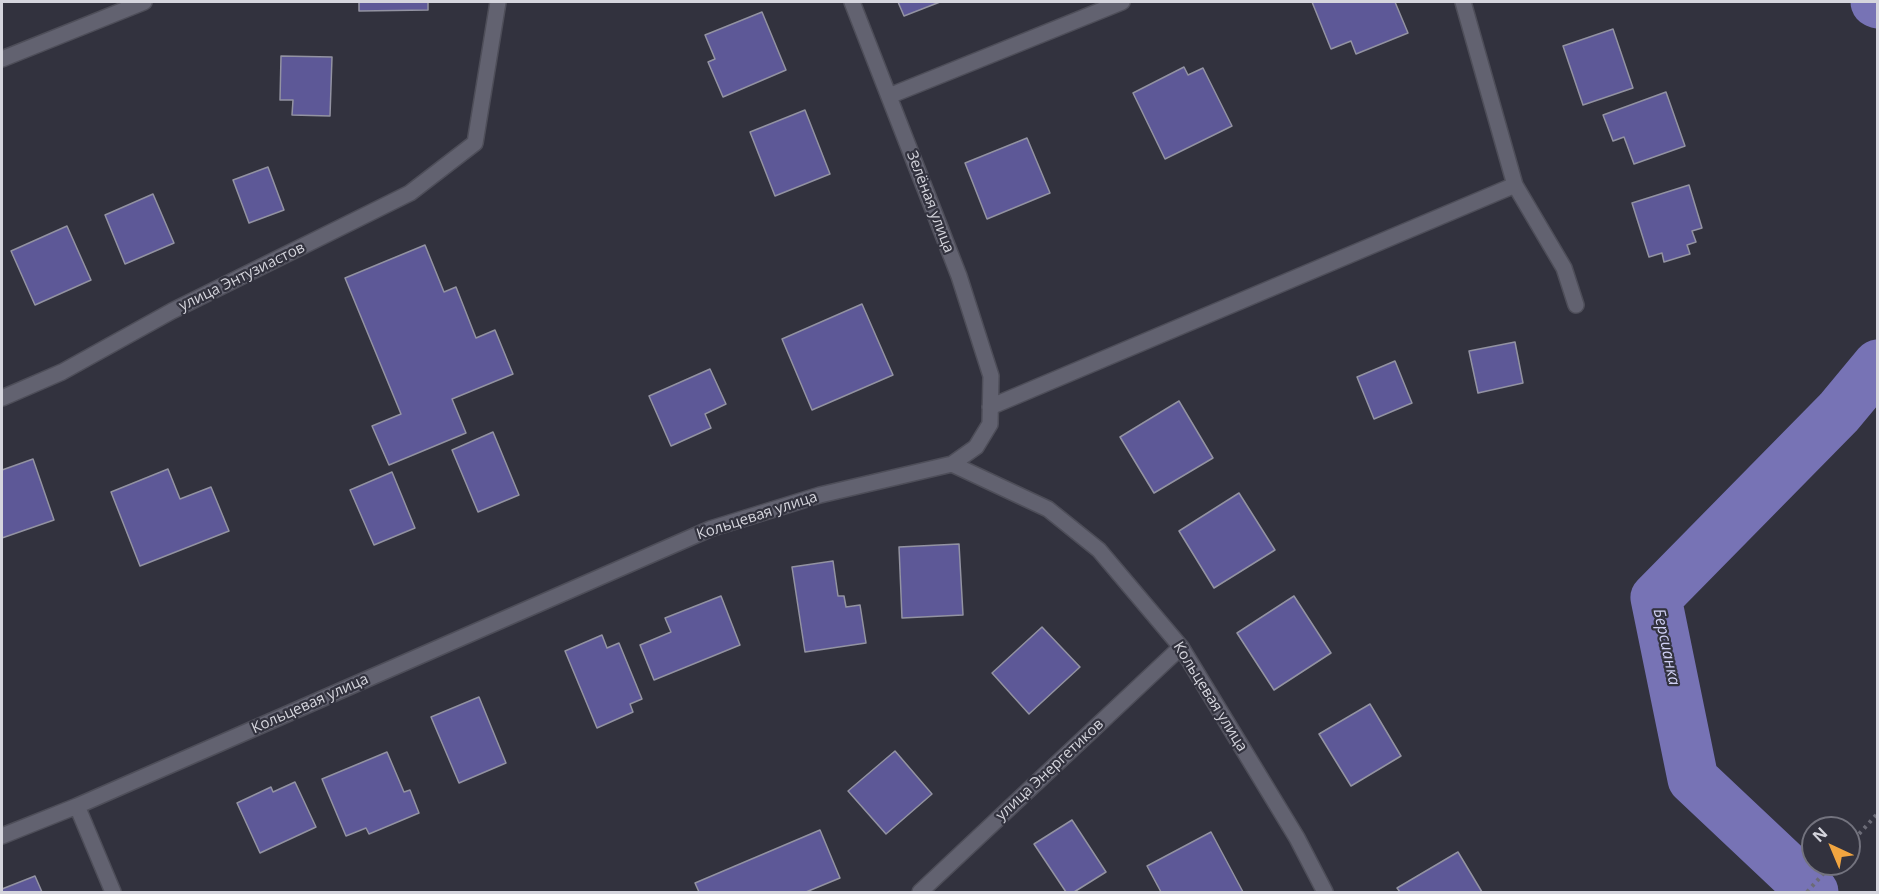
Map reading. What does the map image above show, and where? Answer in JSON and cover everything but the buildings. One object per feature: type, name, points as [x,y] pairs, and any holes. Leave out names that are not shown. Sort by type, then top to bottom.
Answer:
[{"type":"street","points":[[2,59],[144,2]]},
{"type":"street","name":"улица Энтузиастов","points":[[2,398],[62,372],[172,310],[410,193],[475,143],[498,2]]},
{"type":"street","name":"Зелёная улица","points":[[852,2],[959,276],[991,376],[990,424],[976,447],[952,464]]},
{"type":"street","points":[[889,96],[1122,2]]},
{"type":"street","points":[[1463,2],[1515,185],[1564,268],[1576,305]]},
{"type":"street","points":[[990,407],[1515,185]]},
{"type":"street","name":"Кольцевая улица","points":[[2,836],[77,806],[710,529],[820,495],[952,464],[1048,509],[1090,543],[1181,647],[1297,838],[1325,892]]},
{"type":"street","name":"улица Энергетиков","points":[[920,892],[1181,647]]},
{"type":"street","points":[[77,806],[113,892]]},
{"type":"path","points":[[1861,832],[1878,813]]},
{"type":"path","points":[[1807,892],[1821,876]]},
{"type":"waterway","name":"Берсианка","points":[[1813,892],[1693,779],[1656,598],[1839,412],[1878,365]]}]
